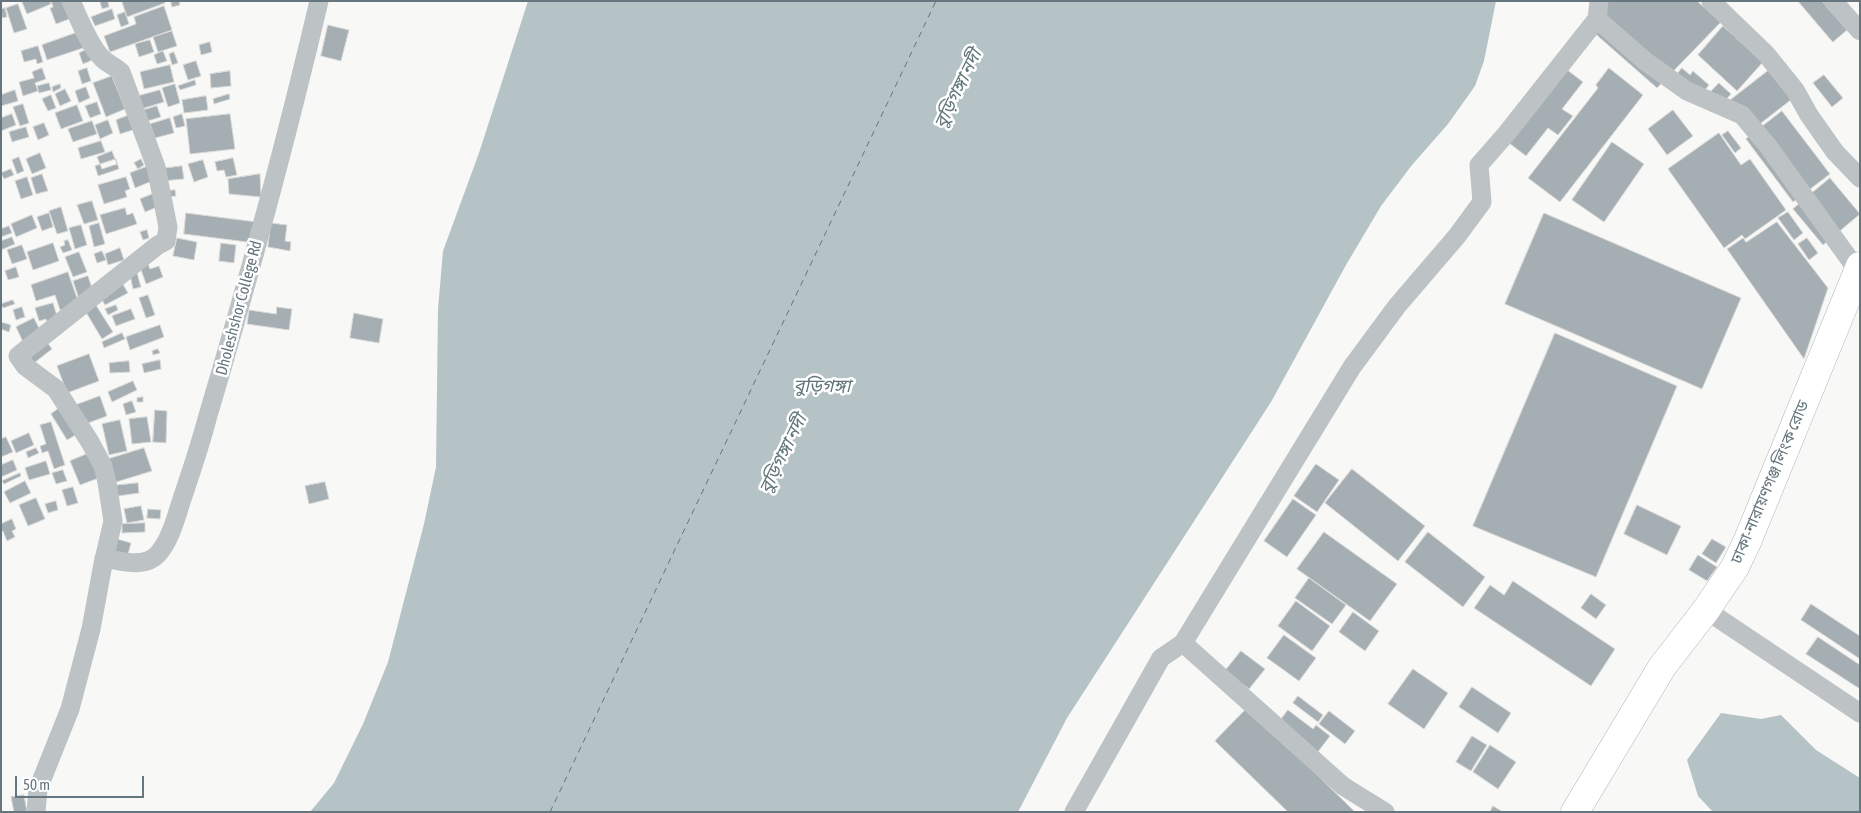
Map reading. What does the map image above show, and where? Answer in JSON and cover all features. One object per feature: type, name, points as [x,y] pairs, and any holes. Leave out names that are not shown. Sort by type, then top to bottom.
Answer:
[{"type":"highway","name":"ঢাকা-নারায়ণগঞ্জ লিংক রোড","points":[[1575,812],[1662,668],[1706,610],[1735,566],[1748,542],[1859,269]]},
{"type":"street","points":[[36,812],[38,789],[70,709],[91,629],[113,521],[108,482],[103,466],[83,430],[56,389],[24,366],[18,356],[166,241],[168,227],[156,167],[122,72],[114,65],[102,59],[83,28],[71,1]]},
{"type":"street","name":"Dholeshshor College Rd","points":[[104,558],[143,564],[159,553],[171,531],[198,450],[237,320],[302,74],[319,1]]},
{"type":"street","points":[[1711,1],[1766,54],[1795,90],[1809,115],[1835,152],[1860,178]]},
{"type":"street","points":[[1833,1],[1860,31]]},
{"type":"street","points":[[1074,812],[1161,658],[1183,643],[1352,367],[1397,306],[1457,236],[1482,202],[1479,166],[1507,133],[1598,10],[1645,61],[1687,91],[1742,115],[1768,146],[1859,269]]},
{"type":"street","points":[[1706,610],[1860,712]]},
{"type":"street","points":[[1183,643],[1343,786],[1385,812]]},
{"type":"water","name":"বুড়িগঙ্গা","points":[[528,1],[1496,1],[1484,61],[1475,86],[1448,124],[1412,165],[1381,206],[1346,265],[1271,402],[1067,718],[1018,812],[310,812],[334,783],[363,724],[388,662],[424,524],[436,467],[438,309],[443,251],[479,153]]},
{"type":"water","points":[[1721,713],[1761,719],[1781,715],[1816,750],[1860,778],[1860,812],[1713,812],[1698,796],[1687,760]]},
{"type":"building","points":[[49,1],[51,4],[27,14],[22,2]]},
{"type":"building","points":[[51,1],[66,1],[72,18],[56,24],[50,8],[53,7]]},
{"type":"building","points":[[108,1],[109,7],[102,9],[100,2]]},
{"type":"building","points":[[165,1],[165,3],[127,17],[122,2]]},
{"type":"building","points":[[171,1],[179,1],[180,5],[172,7]]},
{"type":"building","points":[[1592,1],[1697,1],[1721,22],[1657,88],[1591,30]]},
{"type":"building","points":[[1798,1],[1822,1],[1847,30],[1833,42]]},
{"type":"building","points":[[18,4],[27,29],[14,33],[6,8]]},
{"type":"building","points":[[164,6],[172,30],[110,52],[104,36],[136,24],[134,17]]},
{"type":"building","points":[[5,8],[7,17],[2,18],[1,9]]},
{"type":"building","points":[[112,9],[115,19],[95,26],[91,17]]},
{"type":"building","points":[[125,12],[129,24],[121,27],[117,15]]},
{"type":"building","points":[[328,25],[349,30],[341,61],[321,56]]},
{"type":"building","points":[[1723,26],[1763,62],[1737,91],[1698,55]]},
{"type":"building","points":[[81,31],[86,47],[47,60],[42,45]]},
{"type":"building","points":[[172,31],[177,46],[158,52],[153,37]]},
{"type":"building","points":[[150,40],[154,52],[139,57],[135,44]]},
{"type":"building","points":[[210,42],[212,52],[201,55],[199,45]]},
{"type":"building","points":[[38,46],[43,62],[37,64],[36,59],[24,62],[21,51]]},
{"type":"building","points":[[92,47],[97,58],[83,64],[79,53]]},
{"type":"building","points":[[163,51],[167,61],[157,64],[154,55]]},
{"type":"building","points":[[174,52],[178,63],[172,65],[169,54]]},
{"type":"building","points":[[196,61],[201,76],[188,80],[183,65]]},
{"type":"building","points":[[170,65],[174,82],[144,89],[140,72]]},
{"type":"building","points":[[42,68],[46,79],[35,83],[38,91],[23,96],[19,82],[34,78],[32,72]]},
{"type":"building","points":[[87,68],[91,81],[82,84],[78,71]]},
{"type":"building","points":[[1609,68],[1643,95],[1560,202],[1528,178],[1598,88],[1596,85]]},
{"type":"building","points":[[1682,68],[1690,75],[1693,71],[1709,85],[1694,103],[1670,83]]},
{"type":"building","points":[[1566,69],[1583,82],[1562,109],[1573,116],[1558,135],[1548,128],[1526,156],[1509,143]]},
{"type":"building","points":[[1769,70],[1792,99],[1747,134],[1724,105]]},
{"type":"building","points":[[230,71],[231,86],[211,88],[210,74]]},
{"type":"building","points":[[1824,75],[1843,98],[1832,107],[1813,83]]},
{"type":"building","points":[[112,76],[125,109],[106,117],[93,83]]},
{"type":"building","points":[[195,80],[196,85],[180,90],[178,86]]},
{"type":"building","points":[[49,83],[51,90],[39,93],[37,86]]},
{"type":"building","points":[[1719,83],[1731,94],[1717,110],[1704,99]]},
{"type":"building","points":[[60,84],[61,88],[53,92],[52,87]]},
{"type":"building","points":[[175,84],[180,103],[168,107],[162,88]]},
{"type":"building","points":[[86,87],[90,98],[79,103],[75,91]]},
{"type":"building","points":[[65,89],[71,101],[60,106],[55,94]]},
{"type":"building","points":[[15,90],[18,101],[1,106],[1,95]]},
{"type":"building","points":[[160,90],[164,102],[141,109],[138,96]]},
{"type":"building","points":[[229,94],[230,99],[214,104],[213,99]]},
{"type":"building","points":[[51,95],[56,108],[48,111],[42,99]]},
{"type":"building","points":[[206,96],[208,110],[184,113],[182,100]]},
{"type":"building","points":[[97,102],[101,114],[90,118],[85,106]]},
{"type":"building","points":[[23,104],[29,123],[20,126],[13,107]]},
{"type":"building","points":[[77,105],[83,121],[61,129],[55,113]]},
{"type":"building","points":[[157,106],[161,117],[141,123],[137,112]]},
{"type":"building","points":[[1673,110],[1693,136],[1667,155],[1648,129]]},
{"type":"building","points":[[1782,111],[1830,174],[1793,202],[1746,139]]},
{"type":"building","points":[[12,114],[16,125],[1,131],[1,118]]},
{"type":"building","points":[[132,114],[136,129],[120,134],[116,120]]},
{"type":"building","points":[[182,114],[185,126],[176,128],[173,117]]},
{"type":"building","points":[[230,114],[235,149],[190,154],[186,119]]},
{"type":"building","points":[[170,118],[174,133],[155,138],[150,124]]},
{"type":"building","points":[[108,120],[113,133],[100,139],[95,125]]},
{"type":"building","points":[[92,121],[97,134],[73,142],[68,129]]},
{"type":"building","points":[[44,123],[49,135],[38,140],[33,127]]},
{"type":"building","points":[[26,127],[29,137],[12,142],[9,132]]},
{"type":"building","points":[[1728,131],[1741,148],[1735,153],[1722,135]]},
{"type":"building","points":[[1719,133],[1741,165],[1750,159],[1786,210],[1745,239],[1742,235],[1724,248],[1668,169]]},
{"type":"building","points":[[101,141],[105,152],[81,159],[78,148]]},
{"type":"building","points":[[1612,142],[1644,164],[1604,222],[1572,200]]},
{"type":"building","points":[[112,151],[117,164],[102,169],[97,157]]},
{"type":"building","points":[[40,153],[46,168],[32,174],[26,159]]},
{"type":"building","points":[[19,157],[24,171],[17,174],[12,160]]},
{"type":"building","points":[[233,158],[237,175],[226,177],[224,170],[217,171],[215,162]]},
{"type":"building","points":[[116,159],[119,169],[98,176],[95,166]]},
{"type":"building","points":[[141,159],[144,165],[138,169],[134,163]]},
{"type":"building","points":[[203,160],[208,177],[194,182],[188,164]]},
{"type":"building","points":[[151,165],[157,179],[135,188],[130,173]]},
{"type":"building","points":[[182,166],[184,179],[161,181],[160,169]]},
{"type":"building","points":[[11,169],[14,175],[4,179],[1,173]]},
{"type":"building","points":[[42,174],[48,191],[36,194],[31,178]]},
{"type":"building","points":[[260,174],[261,197],[229,194],[228,179]]},
{"type":"building","points":[[27,177],[33,195],[21,199],[15,181]]},
{"type":"building","points":[[126,177],[130,189],[125,191],[127,197],[104,204],[98,185]]},
{"type":"building","points":[[1830,178],[1860,214],[1823,245],[1793,209]]},
{"type":"building","points":[[175,190],[176,196],[165,197],[165,191]]},
{"type":"building","points":[[158,192],[162,205],[145,212],[140,199]]},
{"type":"building","points":[[92,201],[98,220],[84,224],[77,205]]},
{"type":"building","points":[[61,207],[68,231],[57,234],[49,211]]},
{"type":"building","points":[[125,208],[127,215],[133,213],[137,224],[106,234],[100,215]]},
{"type":"building","points":[[1788,212],[1803,233],[1794,240],[1778,218]]},
{"type":"building","points":[[49,213],[53,227],[42,231],[37,217]]},
{"type":"building","points":[[186,213],[257,222],[255,243],[184,234]]},
{"type":"building","points":[[1544,213],[1741,298],[1702,389],[1505,304]]},
{"type":"building","points":[[32,215],[37,228],[16,237],[11,224]]},
{"type":"building","points":[[1777,222],[1828,288],[1804,359],[1727,249],[1743,238],[1746,242]]},
{"type":"building","points":[[99,223],[105,244],[94,247],[89,226]]},
{"type":"building","points":[[271,223],[287,225],[285,241],[291,242],[290,251],[268,247]]},
{"type":"building","points":[[81,225],[87,245],[75,249],[69,228]]},
{"type":"building","points":[[9,226],[12,233],[1,237],[1,229]]},
{"type":"building","points":[[147,230],[149,238],[143,240],[140,232]]},
{"type":"building","points":[[12,237],[15,244],[1,250],[1,241]]},
{"type":"building","points":[[177,238],[197,242],[194,260],[173,256]]},
{"type":"building","points":[[1807,238],[1818,253],[1809,260],[1798,244]]},
{"type":"building","points":[[68,240],[72,250],[63,253],[60,247],[65,245],[64,241]]},
{"type":"building","points":[[53,243],[59,261],[33,270],[27,252]]},
{"type":"building","points":[[221,243],[236,245],[234,263],[219,261]]},
{"type":"building","points":[[22,245],[27,259],[12,264],[7,250]]},
{"type":"building","points":[[120,248],[124,260],[108,265],[105,254]]},
{"type":"building","points":[[102,251],[106,260],[97,263],[94,254]]},
{"type":"building","points":[[79,252],[87,272],[73,277],[65,257]]},
{"type":"building","points":[[147,261],[150,269],[159,266],[163,277],[146,284],[139,264]]},
{"type":"building","points":[[16,267],[19,277],[8,280],[5,271]]},
{"type":"building","points":[[68,272],[79,304],[60,310],[55,295],[36,301],[31,285]]},
{"type":"building","points":[[137,273],[141,287],[133,289],[130,275]]},
{"type":"building","points":[[88,276],[94,294],[79,299],[73,281]]},
{"type":"building","points":[[121,281],[128,293],[105,305],[98,293]]},
{"type":"building","points":[[148,295],[155,315],[146,318],[139,298]]},
{"type":"building","points":[[13,300],[15,304],[3,308],[1,304]]},
{"type":"building","points":[[94,302],[113,332],[102,339],[84,309]]},
{"type":"building","points":[[53,303],[58,319],[47,322],[46,319],[39,321],[35,308]]},
{"type":"building","points":[[116,305],[118,310],[108,315],[105,309]]},
{"type":"building","points":[[22,307],[25,317],[16,320],[13,310]]},
{"type":"building","points":[[277,307],[292,309],[289,330],[247,324],[249,310],[276,314]]},
{"type":"building","points":[[131,309],[135,319],[116,326],[112,316]]},
{"type":"building","points":[[354,313],[383,319],[379,343],[350,338]]},
{"type":"building","points":[[34,318],[41,332],[23,342],[16,327]]},
{"type":"building","points":[[1,322],[11,325],[9,332],[1,329]]},
{"type":"building","points":[[160,325],[164,337],[130,350],[126,337]]},
{"type":"building","points":[[122,333],[125,339],[104,348],[102,342]]},
{"type":"building","points":[[1555,333],[1677,386],[1596,577],[1473,526]]},
{"type":"building","points":[[44,338],[52,349],[34,363],[26,352]]},
{"type":"building","points":[[158,349],[160,353],[153,355],[152,351]]},
{"type":"building","points":[[89,354],[99,381],[67,393],[57,366]]},
{"type":"building","points":[[160,360],[161,369],[144,373],[142,364]]},
{"type":"building","points":[[129,361],[130,372],[110,373],[109,363]]},
{"type":"building","points":[[133,381],[137,390],[112,402],[108,392]]},
{"type":"building","points":[[100,396],[107,416],[80,426],[73,406]]},
{"type":"building","points":[[143,397],[143,402],[137,402],[137,398]]},
{"type":"building","points":[[132,401],[136,412],[126,415],[123,404]]},
{"type":"building","points":[[62,406],[79,433],[67,440],[51,414]]},
{"type":"building","points":[[155,410],[167,411],[166,443],[153,442]]},
{"type":"building","points":[[147,417],[151,442],[132,444],[129,419]]},
{"type":"building","points":[[120,420],[127,451],[109,455],[102,424]]},
{"type":"building","points":[[51,422],[65,465],[54,469],[48,451],[42,453],[40,446],[46,444],[40,425]]},
{"type":"building","points":[[29,433],[34,445],[16,453],[11,441]]},
{"type":"building","points":[[6,437],[13,452],[1,457],[1,439]]},
{"type":"building","points":[[36,448],[39,453],[28,458],[26,452]]},
{"type":"building","points":[[144,448],[152,471],[113,483],[105,460]]},
{"type":"building","points":[[94,451],[104,476],[80,485],[70,461]]},
{"type":"building","points":[[13,460],[17,470],[1,477],[1,465]]},
{"type":"building","points":[[46,461],[50,474],[29,480],[25,468]]},
{"type":"building","points":[[1316,464],[1339,480],[1317,512],[1294,496]]},
{"type":"building","points":[[1352,469],[1425,526],[1398,561],[1325,503]]},
{"type":"building","points":[[63,470],[67,481],[56,484],[52,473]]},
{"type":"building","points":[[20,473],[21,476],[4,484],[2,481]]},
{"type":"building","points":[[25,481],[31,493],[10,503],[4,492]]},
{"type":"building","points":[[325,482],[329,499],[309,504],[305,486]]},
{"type":"building","points":[[138,483],[139,493],[111,497],[110,486]]},
{"type":"building","points":[[73,487],[78,503],[67,506],[62,490]]},
{"type":"building","points":[[36,498],[45,519],[28,526],[19,505]]},
{"type":"building","points":[[1293,499],[1316,515],[1287,557],[1264,541]]},
{"type":"building","points":[[56,501],[58,510],[48,513],[45,504]]},
{"type":"building","points":[[1637,505],[1681,526],[1667,555],[1624,534]]},
{"type":"building","points":[[141,506],[144,520],[127,523],[124,509]]},
{"type":"building","points":[[148,509],[161,510],[160,519],[147,518]]},
{"type":"building","points":[[12,519],[16,529],[12,531],[15,537],[7,541],[3,531],[1,532],[1,524]]},
{"type":"building","points":[[145,523],[145,532],[122,533],[122,524]]},
{"type":"building","points":[[1324,532],[1397,584],[1370,621],[1297,569]]},
{"type":"building","points":[[1428,532],[1485,577],[1463,607],[1405,562]]},
{"type":"building","points":[[114,538],[131,543],[127,558],[110,553]]},
{"type":"building","points":[[1712,539],[1726,547],[1716,563],[1702,554]]},
{"type":"building","points":[[1698,555],[1717,567],[1707,581],[1689,570]]},
{"type":"building","points":[[1309,578],[1346,605],[1332,624],[1295,598]]},
{"type":"building","points":[[1513,581],[1615,649],[1591,686],[1474,608],[1490,585],[1504,595]]},
{"type":"building","points":[[1591,594],[1606,605],[1596,619],[1581,608]]},
{"type":"building","points":[[1296,601],[1330,626],[1312,651],[1278,626]]},
{"type":"building","points":[[1811,604],[1860,636],[1860,659],[1801,620]]},
{"type":"building","points":[[1353,612],[1379,631],[1365,651],[1339,632]]},
{"type":"building","points":[[1284,635],[1316,658],[1299,681],[1267,658]]},
{"type":"building","points":[[1818,637],[1860,665],[1860,689],[1806,654]]},
{"type":"building","points":[[1241,651],[1265,669],[1249,689],[1225,671]]},
{"type":"building","points":[[1413,669],[1448,693],[1424,729],[1388,704]]},
{"type":"building","points":[[1472,687],[1511,713],[1498,733],[1459,707]]},
{"type":"building","points":[[1298,696],[1323,715],[1318,722],[1293,703]]},
{"type":"building","points":[[1248,707],[1355,812],[1288,812],[1215,741]]},
{"type":"building","points":[[1288,710],[1313,729],[1316,725],[1330,736],[1317,753],[1279,722]]},
{"type":"building","points":[[1329,711],[1355,731],[1345,744],[1319,724]]},
{"type":"building","points":[[1472,736],[1487,745],[1471,771],[1456,762]]},
{"type":"building","points":[[1490,745],[1516,762],[1498,789],[1473,772]]},
{"type":"building","points":[[24,795],[27,812],[14,812],[11,797]]},
{"type":"building","points":[[1493,806],[1503,812],[1490,812]]},
{"type":"ferry route","points":[[550,812],[936,1]]},
{"type":"water label","name":"বুড়িগঙ্গা নদী","points":[[958,89]]},
{"type":"water label","name":"বুড়িগঙ্গা নদী","points":[[783,454]]}]
